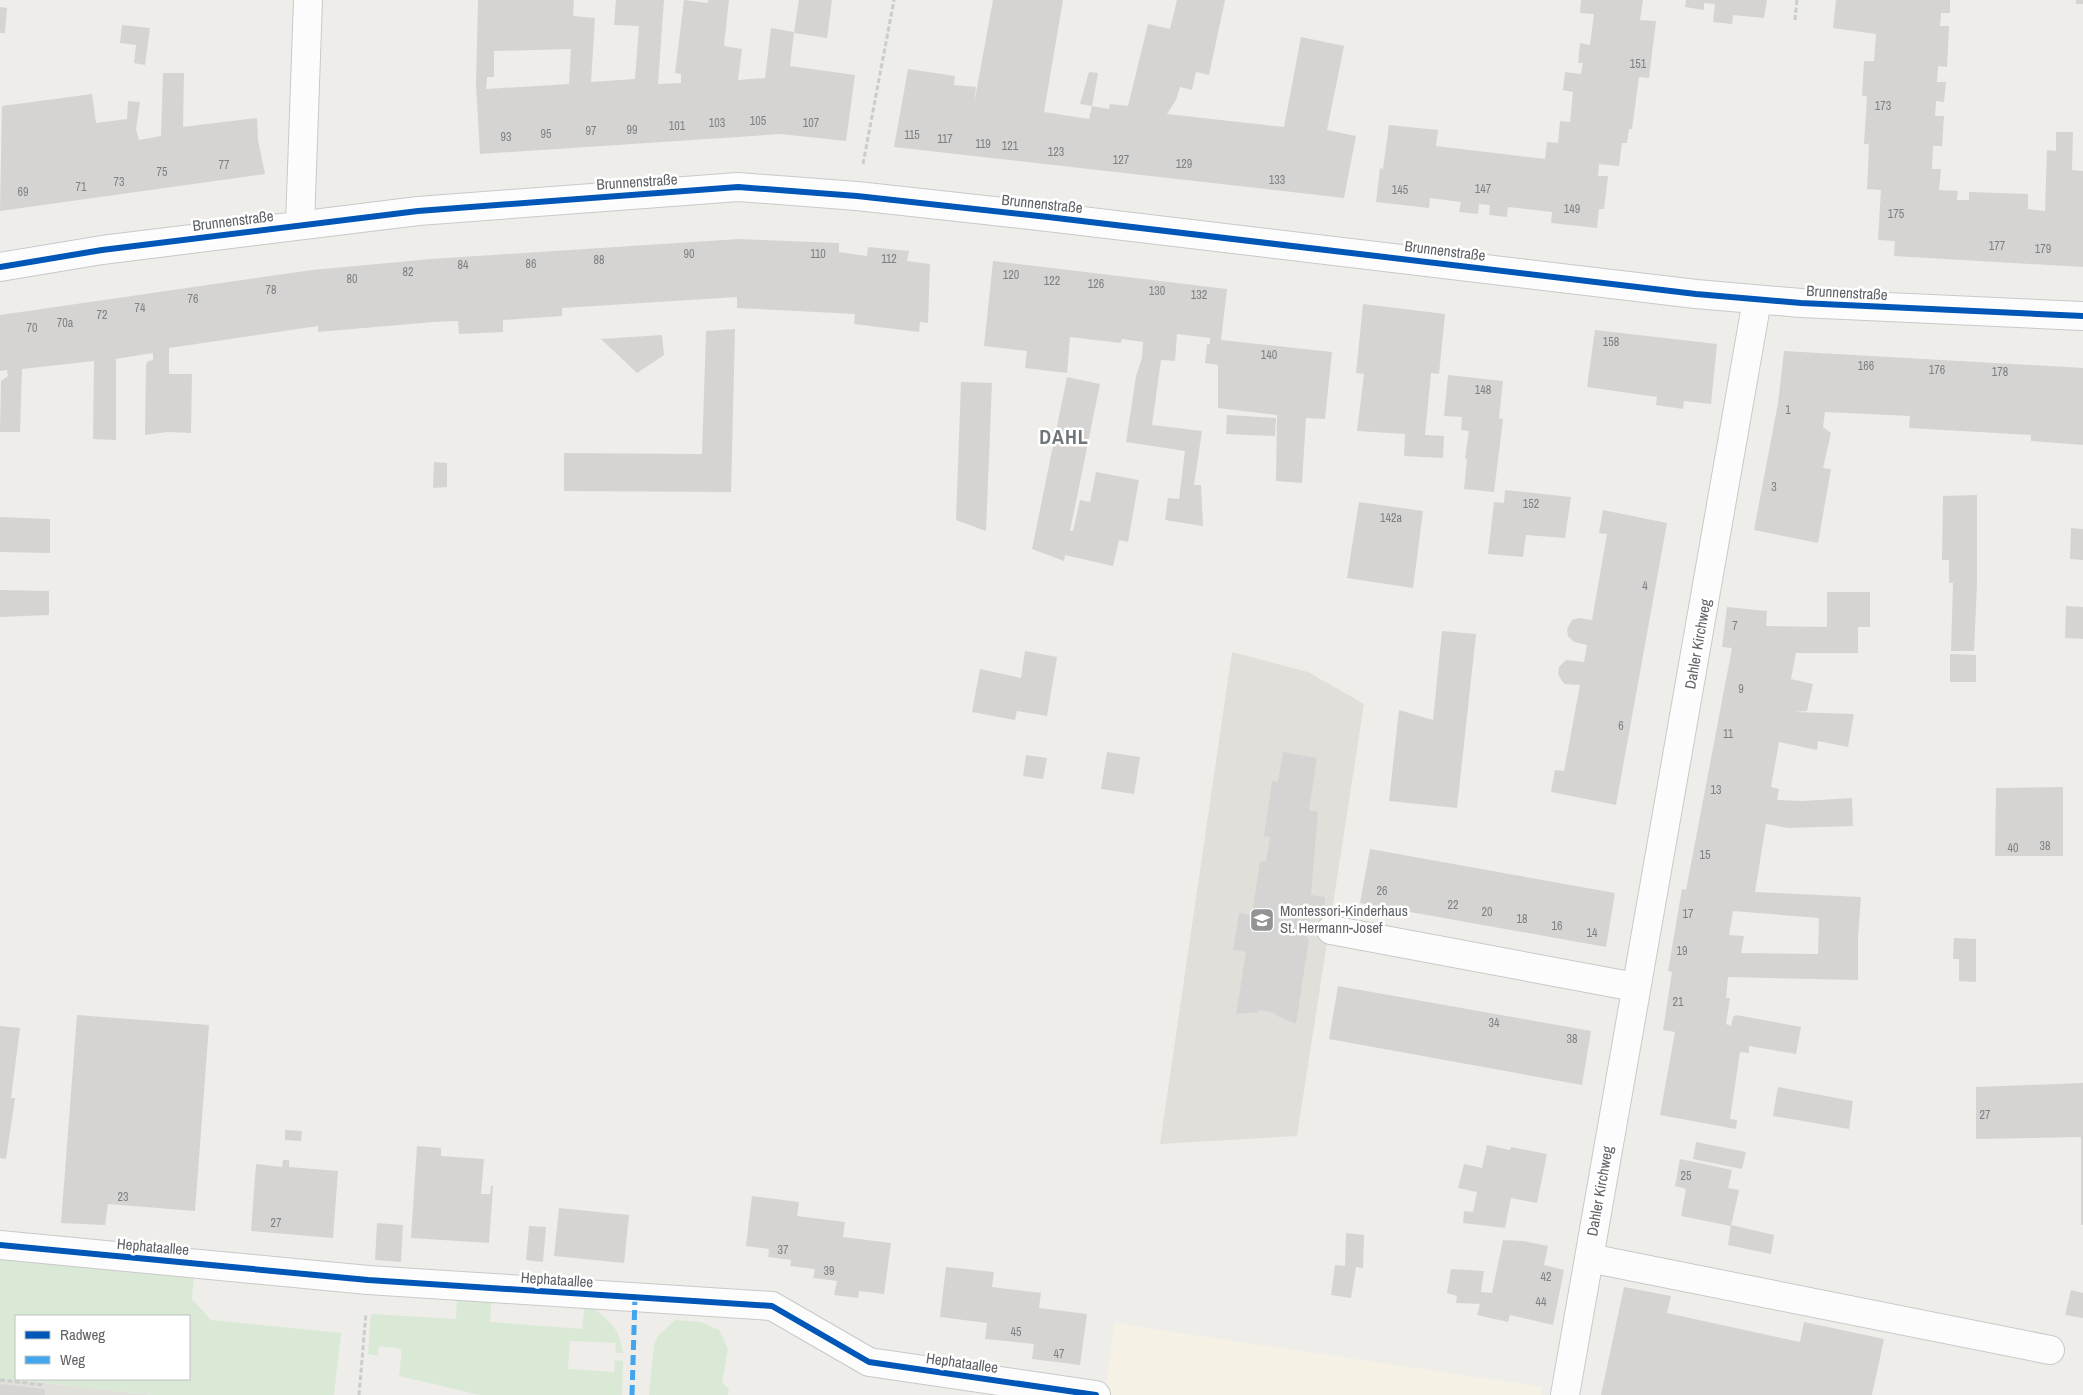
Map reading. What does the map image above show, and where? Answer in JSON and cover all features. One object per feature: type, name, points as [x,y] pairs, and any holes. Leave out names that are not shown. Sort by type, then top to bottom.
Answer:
[{"type":"street","points":[[300,225],[308,0]]},
{"type":"street","name":"Brunnenstraße","points":[[0,268],[102,250],[418,210],[738,187],[857,196],[1757,300],[2083,316]]},
{"type":"street","name":"Dahler Kirchweg","points":[[1564,1395],[1635,987],[1666,826],[1757,300]]},
{"type":"street","points":[[1331,930],[1635,987]]},
{"type":"street","name":"Hephataallee","points":[[0,1245],[368,1280],[772,1306],[869,1362],[1096,1395]]},
{"type":"street","points":[[1589,1258],[2050,1350]]},
{"type":"path","points":[[857,196],[894,0]]},
{"type":"path","points":[[1795,20],[1798,0]]},
{"type":"path","points":[[359,1395],[368,1280]]},
{"type":"path","points":[[0,1380],[44,1385]]},
{"type":"shaded area","name":"Montessori-Kinderhaus St. Hermann-Josef","points":[[1232,652],[1308,672],[1364,704],[1297,1136],[1160,1144]]},
{"type":"shaded area","points":[[1114,1323],[1542,1387],[1541,1395],[1105,1395]]},
{"type":"shaded area","points":[[0,1378],[153,1395],[0,1395]]},
{"type":"green space","points":[[0,1255],[194,1274],[192,1299],[211,1320],[341,1333],[334,1395],[153,1395],[18,1380],[190,1380],[190,1315],[15,1315],[15,1380],[0,1378]]},
{"type":"green space","points":[[457,1292],[492,1294],[490,1322],[582,1329],[585,1302],[615,1329],[619,1335],[623,1353],[615,1353],[616,1343],[570,1341],[568,1369],[614,1372],[615,1360],[623,1361],[622,1395],[480,1395],[399,1376],[402,1349],[379,1346],[378,1356],[368,1354],[371,1314],[456,1319]]},
{"type":"green space","points":[[675,1320],[701,1322],[719,1330],[728,1349],[722,1382],[729,1389],[728,1395],[649,1395],[654,1345],[658,1336]]},
{"type":"building","points":[[478,0],[574,0],[573,16],[595,18],[591,82],[635,79],[639,26],[614,25],[616,0],[664,0],[658,84],[681,83],[681,74],[675,73],[684,0],[708,3],[708,0],[729,0],[724,46],[742,49],[738,80],[765,78],[771,28],[794,32],[799,0],[832,0],[827,38],[794,33],[790,66],[855,75],[846,141],[781,134],[480,154],[476,85]],"holes":[[[571,49],[569,84],[486,89],[487,77],[494,77],[494,51]]]},
{"type":"building","points":[[993,0],[1063,0],[1044,112],[1089,119],[1092,106],[1109,109],[1110,104],[1128,106],[1148,24],[1170,29],[1177,0],[1225,0],[1209,75],[1196,72],[1192,90],[1180,87],[1176,100],[1167,114],[1284,127],[1301,37],[1344,46],[1327,130],[1356,136],[1344,198],[894,147],[908,69],[955,76],[954,85],[976,87],[974,104]]},
{"type":"building","points":[[1581,0],[1643,0],[1640,20],[1656,21],[1649,78],[1639,77],[1632,129],[1629,129],[1627,143],[1622,143],[1619,166],[1599,164],[1598,176],[1608,176],[1604,209],[1599,209],[1597,228],[1551,223],[1552,212],[1508,207],[1507,217],[1489,215],[1490,205],[1479,204],[1478,214],[1459,212],[1461,202],[1430,198],[1429,208],[1376,202],[1380,168],[1383,169],[1389,125],[1438,130],[1436,146],[1545,159],[1547,142],[1558,143],[1560,121],[1570,122],[1573,92],[1563,90],[1565,72],[1581,74],[1583,63],[1578,63],[1580,43],[1590,45],[1594,14],[1580,13]]},
{"type":"building","points":[[1686,0],[1767,0],[1764,18],[1733,15],[1732,24],[1713,22],[1715,4],[1704,3],[1704,10],[1685,7]]},
{"type":"building","points":[[1836,0],[1950,0],[1950,13],[1941,13],[1940,26],[1949,26],[1947,67],[1938,66],[1937,82],[1946,82],[1944,102],[1936,101],[1935,116],[1944,116],[1942,146],[1933,146],[1932,169],[1941,169],[1939,190],[1958,191],[1957,200],[1969,200],[1969,192],[2028,194],[2028,209],[2045,211],[2047,150],[2056,151],[2056,132],[2073,132],[2072,170],[2083,171],[2083,267],[1894,256],[1895,241],[1878,240],[1881,190],[1867,189],[1869,144],[1864,144],[1867,96],[1862,96],[1864,61],[1874,61],[1876,34],[1833,28]]},
{"type":"building","points":[[2076,0],[2083,0],[2083,4],[2076,4]]},
{"type":"building","points":[[0,7],[7,8],[5,33],[0,33]]},
{"type":"building","points":[[122,25],[150,28],[145,65],[134,63],[136,45],[120,43]]},
{"type":"building","points":[[1089,72],[1098,73],[1092,106],[1080,104]]},
{"type":"building","points":[[163,73],[184,73],[183,127],[257,118],[258,140],[265,174],[0,211],[2,106],[92,94],[96,123],[127,119],[128,101],[140,102],[136,129],[139,140],[161,136]]},
{"type":"building","points":[[739,239],[839,243],[839,252],[867,256],[868,247],[909,251],[907,261],[930,264],[928,323],[920,322],[919,332],[854,324],[855,314],[737,308],[737,297],[562,308],[562,316],[503,320],[503,332],[459,334],[458,321],[318,332],[318,326],[169,348],[169,374],[192,374],[191,433],[167,432],[145,435],[146,364],[148,361],[153,360],[153,353],[116,359],[116,440],[93,439],[94,361],[22,369],[20,432],[0,432],[1,381],[8,376],[7,370],[0,371],[0,315],[312,270],[431,259]]},
{"type":"building","points":[[993,261],[1227,289],[1221,340],[1332,352],[1325,419],[1306,418],[1302,483],[1276,481],[1277,415],[1218,408],[1218,365],[1205,363],[1207,344],[1210,344],[1210,338],[1177,334],[1175,361],[1161,360],[1152,425],[1202,431],[1194,485],[1201,485],[1203,526],[1165,520],[1168,498],[1179,499],[1185,451],[1126,442],[1136,376],[1142,358],[1143,342],[1122,339],[1121,343],[1070,337],[1067,373],[1025,368],[1027,351],[984,346]]},
{"type":"building","points":[[1363,304],[1445,314],[1439,374],[1431,373],[1425,435],[1444,436],[1443,458],[1404,456],[1405,434],[1357,431],[1364,374],[1356,373]]},
{"type":"building","points":[[735,329],[731,492],[564,491],[564,453],[702,454],[706,331]]},
{"type":"building","points":[[1595,330],[1717,344],[1711,404],[1684,401],[1683,409],[1656,405],[1657,397],[1587,387]]},
{"type":"building","points":[[662,335],[664,355],[637,373],[601,339]]},
{"type":"building","points":[[1784,351],[2083,368],[2083,445],[2031,441],[2031,435],[1909,428],[1910,416],[1825,412],[1823,427],[1831,433],[1823,468],[1831,469],[1818,543],[1754,530],[1778,403]]},
{"type":"building","points":[[1448,375],[1503,381],[1499,418],[1503,419],[1494,492],[1464,489],[1467,459],[1465,458],[1469,431],[1461,430],[1462,417],[1444,416]]},
{"type":"building","points":[[1067,377],[1100,384],[1070,531],[1073,531],[1080,500],[1090,502],[1096,472],[1139,480],[1128,542],[1119,540],[1113,566],[1065,555],[1064,561],[1032,549]]},
{"type":"building","points":[[961,382],[992,383],[986,531],[956,520]]},
{"type":"building","points":[[1227,415],[1276,418],[1275,436],[1226,434]]},
{"type":"building","points":[[434,462],[447,463],[447,487],[433,488]]},
{"type":"building","points":[[1505,490],[1571,497],[1565,538],[1526,535],[1523,557],[1488,554],[1494,502],[1504,503]]},
{"type":"building","points":[[1977,495],[1977,584],[1974,651],[1951,651],[1953,583],[1949,583],[1949,560],[1942,560],[1943,496]]},
{"type":"building","points":[[1359,502],[1423,511],[1413,588],[1347,578]]},
{"type":"building","points":[[1603,510],[1667,523],[1616,805],[1551,792],[1555,770],[1564,771],[1580,685],[1565,684],[1558,674],[1559,667],[1566,660],[1584,662],[1587,645],[1574,642],[1568,636],[1567,629],[1572,620],[1579,618],[1592,620],[1607,534],[1599,533]]},
{"type":"building","points":[[0,517],[50,519],[50,553],[0,552]]},
{"type":"building","points":[[2071,528],[2083,529],[2083,560],[2070,559]]},
{"type":"building","points":[[0,590],[49,591],[49,615],[0,617]]},
{"type":"building","points":[[1827,592],[1870,592],[1870,627],[1858,627],[1858,653],[1796,653],[1791,679],[1813,684],[1807,711],[1794,712],[1854,714],[1848,747],[1818,741],[1817,750],[1779,742],[1771,787],[1779,789],[1777,800],[1802,801],[1852,798],[1853,826],[1788,828],[1766,824],[1755,892],[1861,897],[1858,937],[1858,980],[1728,977],[1726,998],[1730,998],[1726,1024],[1731,1026],[1733,1017],[1736,1015],[1801,1027],[1796,1054],[1749,1046],[1749,1053],[1740,1052],[1730,1119],[1737,1120],[1736,1129],[1660,1115],[1675,1032],[1663,1030],[1672,972],[1668,971],[1682,889],[1686,890],[1732,648],[1722,647],[1727,607],[1767,611],[1766,626],[1827,627]],"holes":[[[1733,911],[1819,918],[1818,954],[1741,953],[1744,936],[1729,935]]]},
{"type":"building","points":[[2066,606],[2083,607],[2083,639],[2065,638]]},
{"type":"building","points":[[1442,631],[1476,634],[1457,808],[1389,801],[1399,710],[1433,720]]},
{"type":"building","points":[[1025,651],[1057,657],[1047,716],[1017,711],[1015,720],[972,712],[980,669],[1021,678]]},
{"type":"building","points":[[1950,654],[1976,655],[1976,682],[1950,682]]},
{"type":"building","points":[[1107,752],[1140,757],[1134,794],[1101,789]]},
{"type":"building","points":[[1283,752],[1317,758],[1309,810],[1318,812],[1311,895],[1325,897],[1324,913],[1309,911],[1307,939],[1309,939],[1296,1024],[1275,1015],[1276,1013],[1259,1010],[1258,1012],[1236,1014],[1246,952],[1233,950],[1239,913],[1252,915],[1260,861],[1266,862],[1270,837],[1264,836],[1272,781],[1278,782]]},
{"type":"building","points":[[1026,755],[1047,758],[1043,779],[1023,776]]},
{"type":"building","points":[[2063,787],[2063,856],[1995,856],[1996,788]]},
{"type":"building","points":[[1370,849],[1615,893],[1606,947],[1360,903]]},
{"type":"building","points":[[1954,938],[1976,939],[1976,982],[1959,981],[1959,959],[1953,959]]},
{"type":"building","points":[[1338,986],[1591,1031],[1582,1085],[1329,1039]]},
{"type":"building","points":[[77,1015],[209,1025],[195,1211],[108,1204],[105,1225],[61,1223]]},
{"type":"building","points":[[0,1026],[20,1028],[11,1098],[15,1098],[6,1159],[0,1158]]},
{"type":"building","points":[[2083,1083],[2083,1225],[2081,1225],[2081,1137],[1976,1139],[1976,1087]]},
{"type":"building","points":[[1778,1087],[1853,1101],[1849,1129],[1773,1116]]},
{"type":"building","points":[[285,1130],[302,1131],[301,1141],[285,1140]]},
{"type":"building","points":[[1696,1142],[1746,1152],[1742,1169],[1693,1159]]},
{"type":"building","points":[[1487,1145],[1510,1150],[1511,1147],[1547,1154],[1537,1203],[1511,1198],[1505,1228],[1463,1223],[1464,1211],[1473,1212],[1477,1192],[1458,1188],[1464,1164],[1482,1168]]},
{"type":"building","points":[[417,1146],[441,1148],[441,1156],[484,1159],[481,1194],[490,1194],[491,1186],[493,1186],[489,1243],[411,1238]]},
{"type":"building","points":[[1680,1159],[1732,1170],[1728,1188],[1739,1190],[1731,1226],[1681,1216],[1686,1189],[1675,1186]]},
{"type":"building","points":[[283,1160],[289,1160],[289,1167],[338,1171],[333,1238],[251,1231],[256,1164],[282,1167]]},
{"type":"building","points":[[752,1196],[799,1202],[797,1216],[845,1222],[843,1237],[891,1243],[884,1294],[859,1291],[858,1298],[834,1295],[837,1281],[813,1278],[815,1269],[790,1266],[791,1260],[768,1257],[769,1249],[746,1246]]},
{"type":"building","points":[[559,1208],[629,1215],[624,1263],[554,1256]]},
{"type":"building","points":[[377,1223],[403,1225],[401,1262],[375,1260]]},
{"type":"building","points":[[1731,1225],[1774,1235],[1771,1254],[1728,1245]]},
{"type":"building","points":[[529,1226],[546,1227],[543,1262],[526,1260]]},
{"type":"building","points":[[1346,1233],[1364,1235],[1363,1268],[1356,1267],[1351,1298],[1331,1295],[1335,1265],[1345,1266]]},
{"type":"building","points":[[1503,1240],[1523,1241],[1548,1246],[1544,1265],[1564,1270],[1553,1325],[1510,1315],[1508,1322],[1477,1315],[1480,1304],[1456,1303],[1457,1296],[1447,1293],[1451,1269],[1484,1271],[1481,1292],[1492,1293]]},
{"type":"building","points":[[946,1267],[994,1272],[992,1287],[1041,1293],[1039,1308],[1087,1314],[1080,1365],[1032,1359],[1034,1344],[985,1339],[987,1323],[940,1317]]},
{"type":"building","points":[[1624,1287],[1671,1296],[1667,1313],[1800,1342],[1804,1322],[1884,1339],[1872,1395],[1601,1395]]},
{"type":"building","points":[[2071,1290],[2083,1293],[2083,1318],[2065,1315]]},
{"type":"building","points":[[0,1384],[45,1389],[45,1395],[0,1395]]},
{"type":"marked path","points":[[632,1395],[635,1297]]},
{"type":"cycle path","points":[[0,267],[102,250],[418,211],[738,187],[857,196],[1048,217],[1696,294],[1801,303],[2083,316]]},
{"type":"cycle path","points":[[0,1245],[368,1280],[772,1306],[869,1362],[1096,1395]]},
{"type":"place","name":"Montessori-Kinderhaus St. Hermann-Josef","points":[[1262,920]]},
{"type":"district","name":"DAHL","points":[[1064,437]]}]
